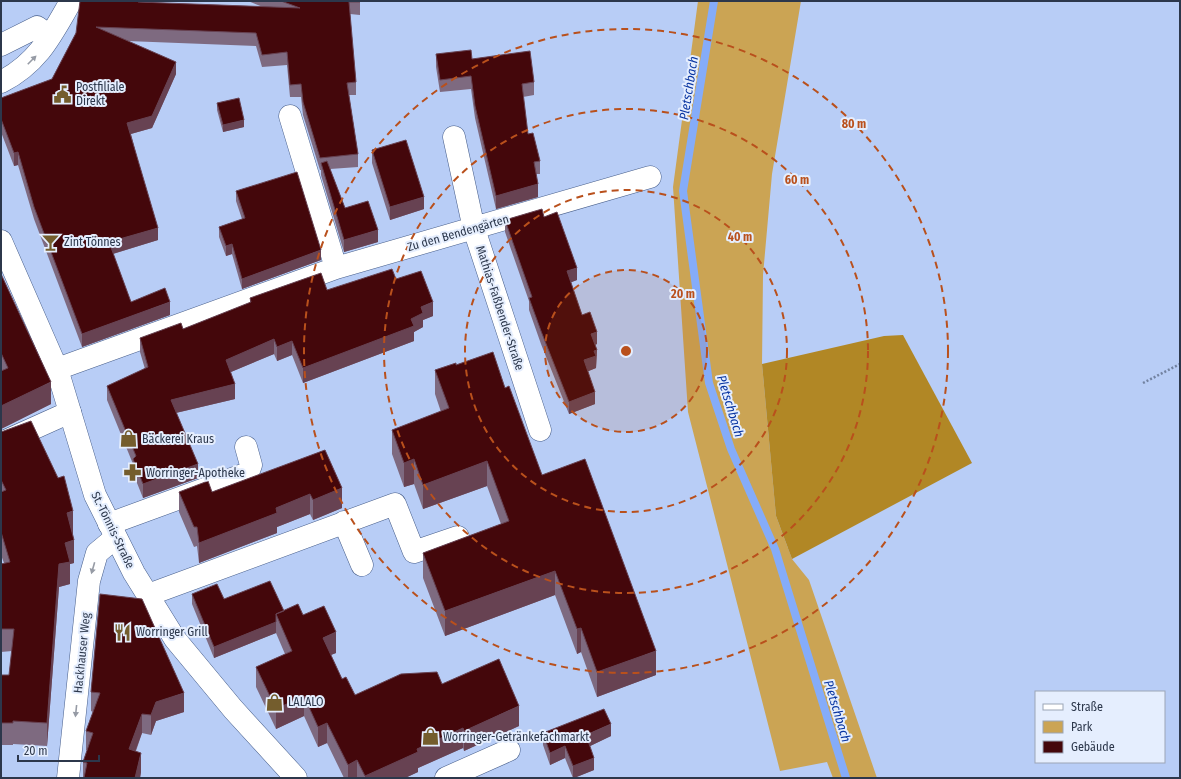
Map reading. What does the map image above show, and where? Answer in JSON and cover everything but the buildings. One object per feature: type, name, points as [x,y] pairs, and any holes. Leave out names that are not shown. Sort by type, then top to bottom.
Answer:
[{"type":"street","points":[[1,82],[19,73],[41,51],[71,1]]},
{"type":"street","points":[[1,44],[37,28],[50,36]]},
{"type":"street","points":[[290,116],[336,268]]},
{"type":"street","name":"Mathias-Faßbender-Straße","points":[[454,137],[474,229],[540,430]]},
{"type":"street","name":"Zu den Bendengärten","points":[[57,369],[336,268],[650,177]]},
{"type":"street","name":"St.-Tönnis-Straße","points":[[1,241],[57,369],[95,495],[112,531],[175,639],[233,709],[296,778]]},
{"type":"street","points":[[1,443],[70,412]]},
{"type":"street","points":[[112,531],[248,473],[251,465],[246,447]]},
{"type":"street","points":[[148,595],[395,504],[414,552],[458,537]]},
{"type":"street","points":[[344,522],[362,565]]},
{"type":"street","name":"Hackhauser Weg","points":[[68,778],[90,581],[98,553],[112,531]]},
{"type":"street","points":[[446,778],[508,750]]},
{"type":"path","points":[[1143,383],[1180,364]]},
{"type":"green space","points":[[698,1],[801,1],[772,174],[763,275],[762,364],[776,516],[792,559],[809,580],[877,778],[833,778],[827,762],[780,771],[688,412],[673,187]]},
{"type":"shaded area","points":[[903,335],[972,463],[792,559],[776,516],[762,364],[884,336]]},
{"type":"waterway","name":"Pletschbach","points":[[714,1],[683,191],[709,383],[731,449],[775,549],[846,778]]},
{"type":"place","name":"Postfiliale Direkt","points":[[63,94]]},
{"type":"place","name":"Zint Tönnes","points":[[51,242]]},
{"type":"place","name":"Bäckerei Kraus","points":[[129,439]]},
{"type":"place","name":"Worringer-Apotheke","points":[[133,473]]},
{"type":"place","name":"Worringer Grill","points":[[123,632]]},
{"type":"place","name":"LALALO","points":[[275,702]]},
{"type":"place","name":"Worringer-Getränkefachmarkt","points":[[430,737]]}]
